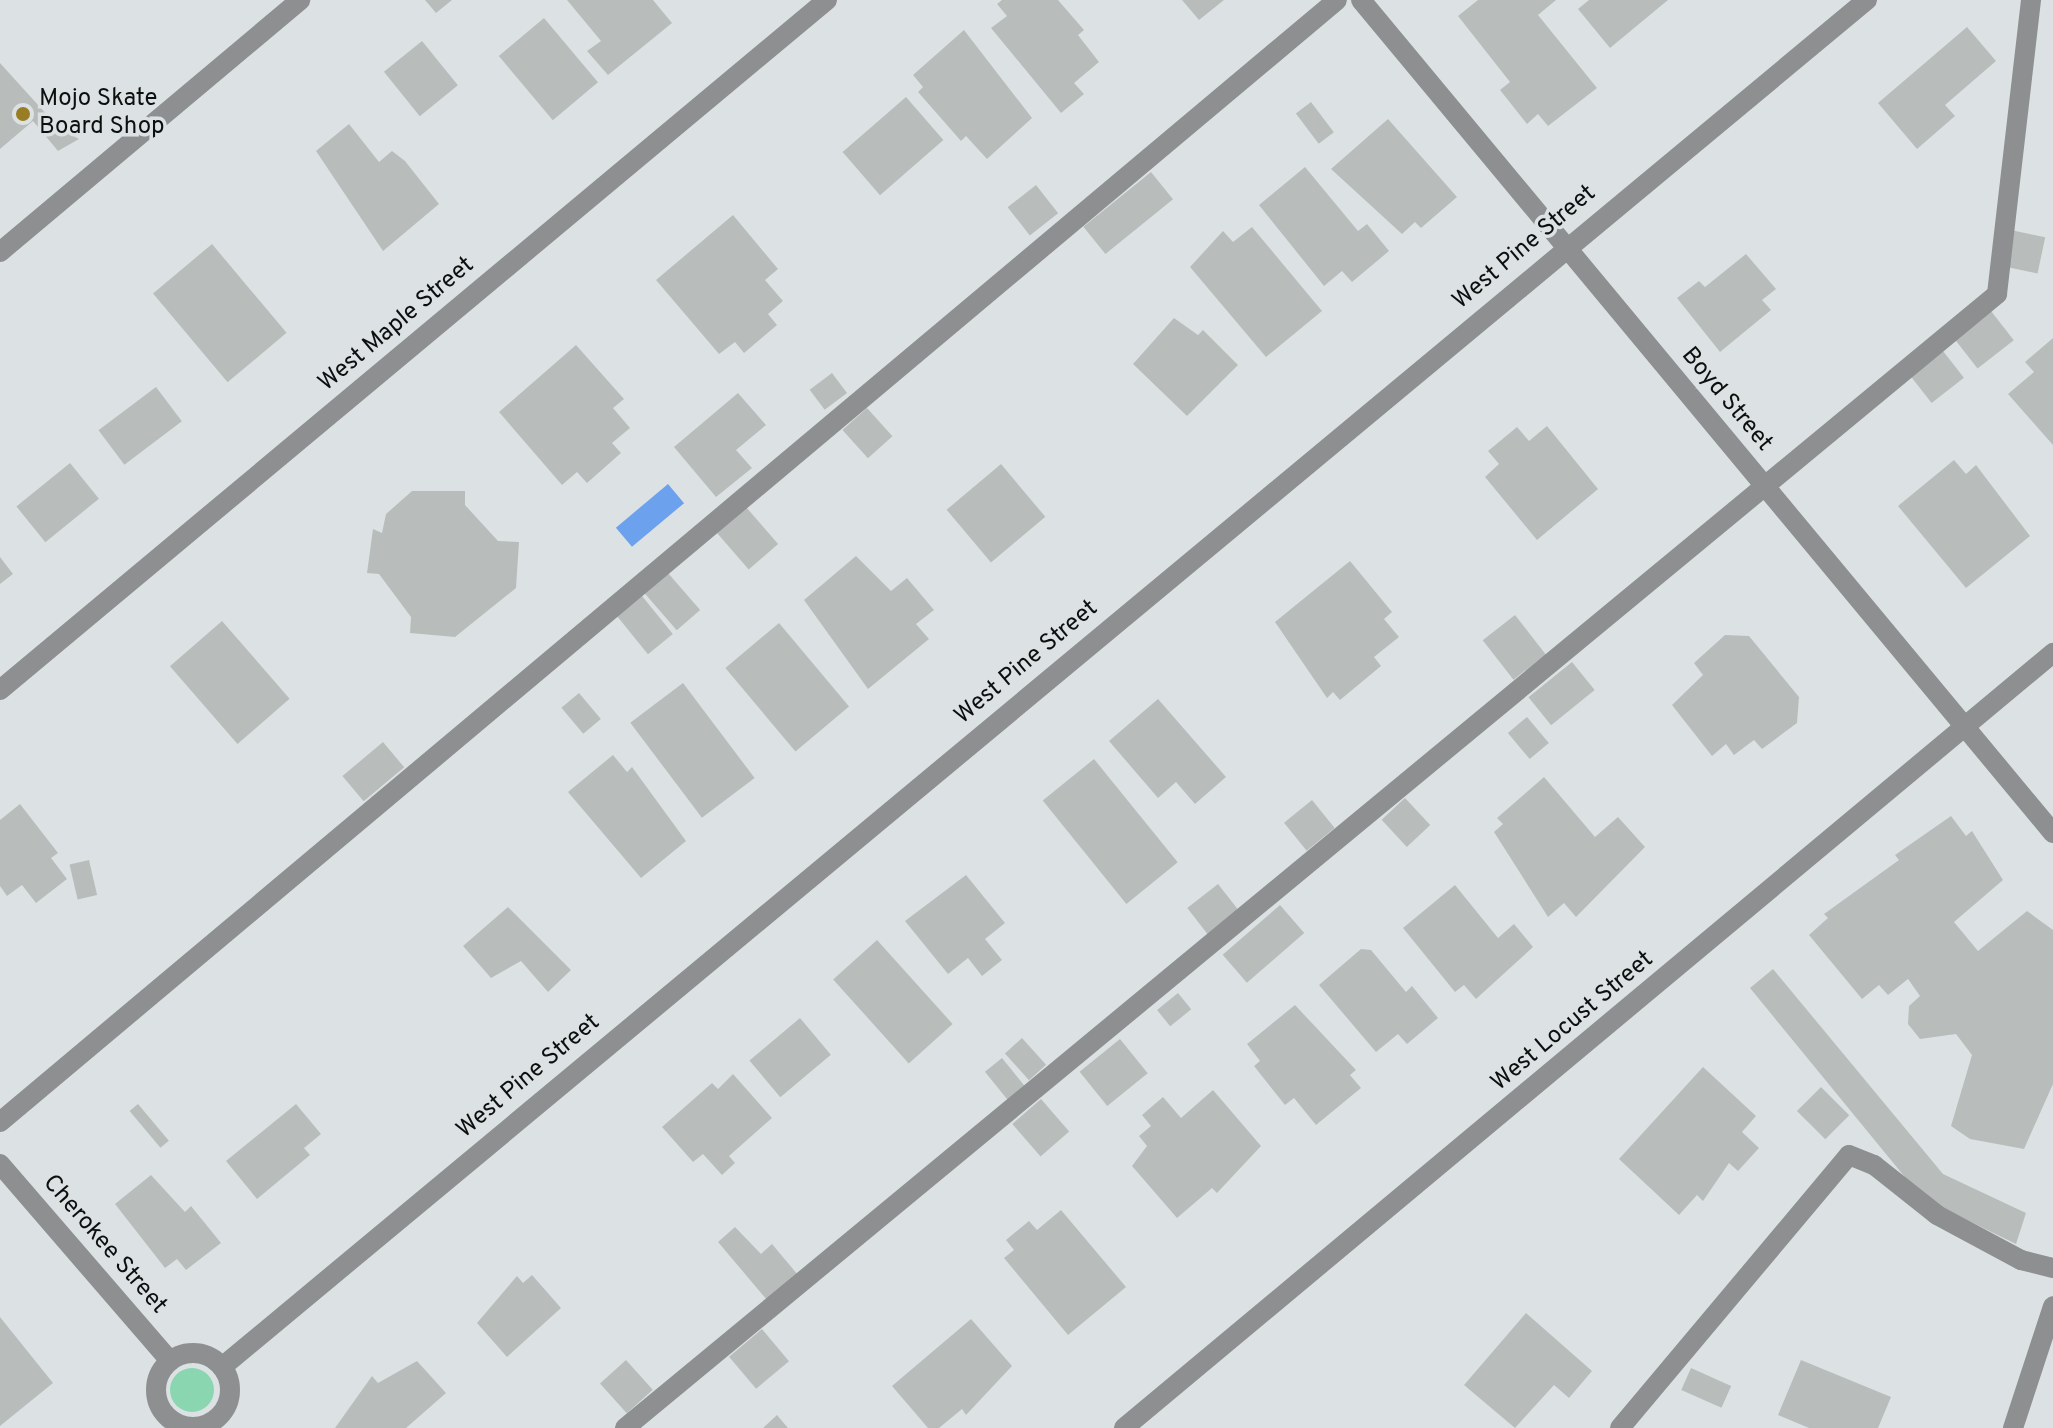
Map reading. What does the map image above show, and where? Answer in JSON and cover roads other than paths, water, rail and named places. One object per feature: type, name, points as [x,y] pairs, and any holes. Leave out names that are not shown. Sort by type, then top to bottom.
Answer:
[{"type":"street","points":[[0,252],[300,0]]},
{"type":"street","name":"West Maple Street","points":[[0,690],[827,0]]},
{"type":"street","points":[[0,1122],[1337,0]]},
{"type":"street","name":"Boyd Street","points":[[1361,0],[2053,833]]},
{"type":"street","name":"West Pine Street","points":[[222,1367],[1567,246],[1867,0]]},
{"type":"street","points":[[625,1428],[1997,294],[2031,0]]},
{"type":"street","name":"West Locust Street","points":[[1124,1428],[2053,653]]},
{"type":"street","points":[[1620,1428],[1849,1155],[1874,1165],[1937,1215],[2021,1260],[2053,1268]]},
{"type":"street","name":"Cherokee Street","points":[[0,1164],[169,1360]]},
{"type":"street","points":[[2013,1428],[2053,1306]]},
{"type":"street","points":[[203,1354],[222,1367],[228,1400],[219,1424],[185,1426],[159,1422],[156,1393],[169,1360],[203,1354]]},
{"type":"water","points":[[668,484],[684,503],[632,547],[616,528]]},
{"type":"place","name":"Mojo Skate Board Shop","points":[[23,114]]}]
